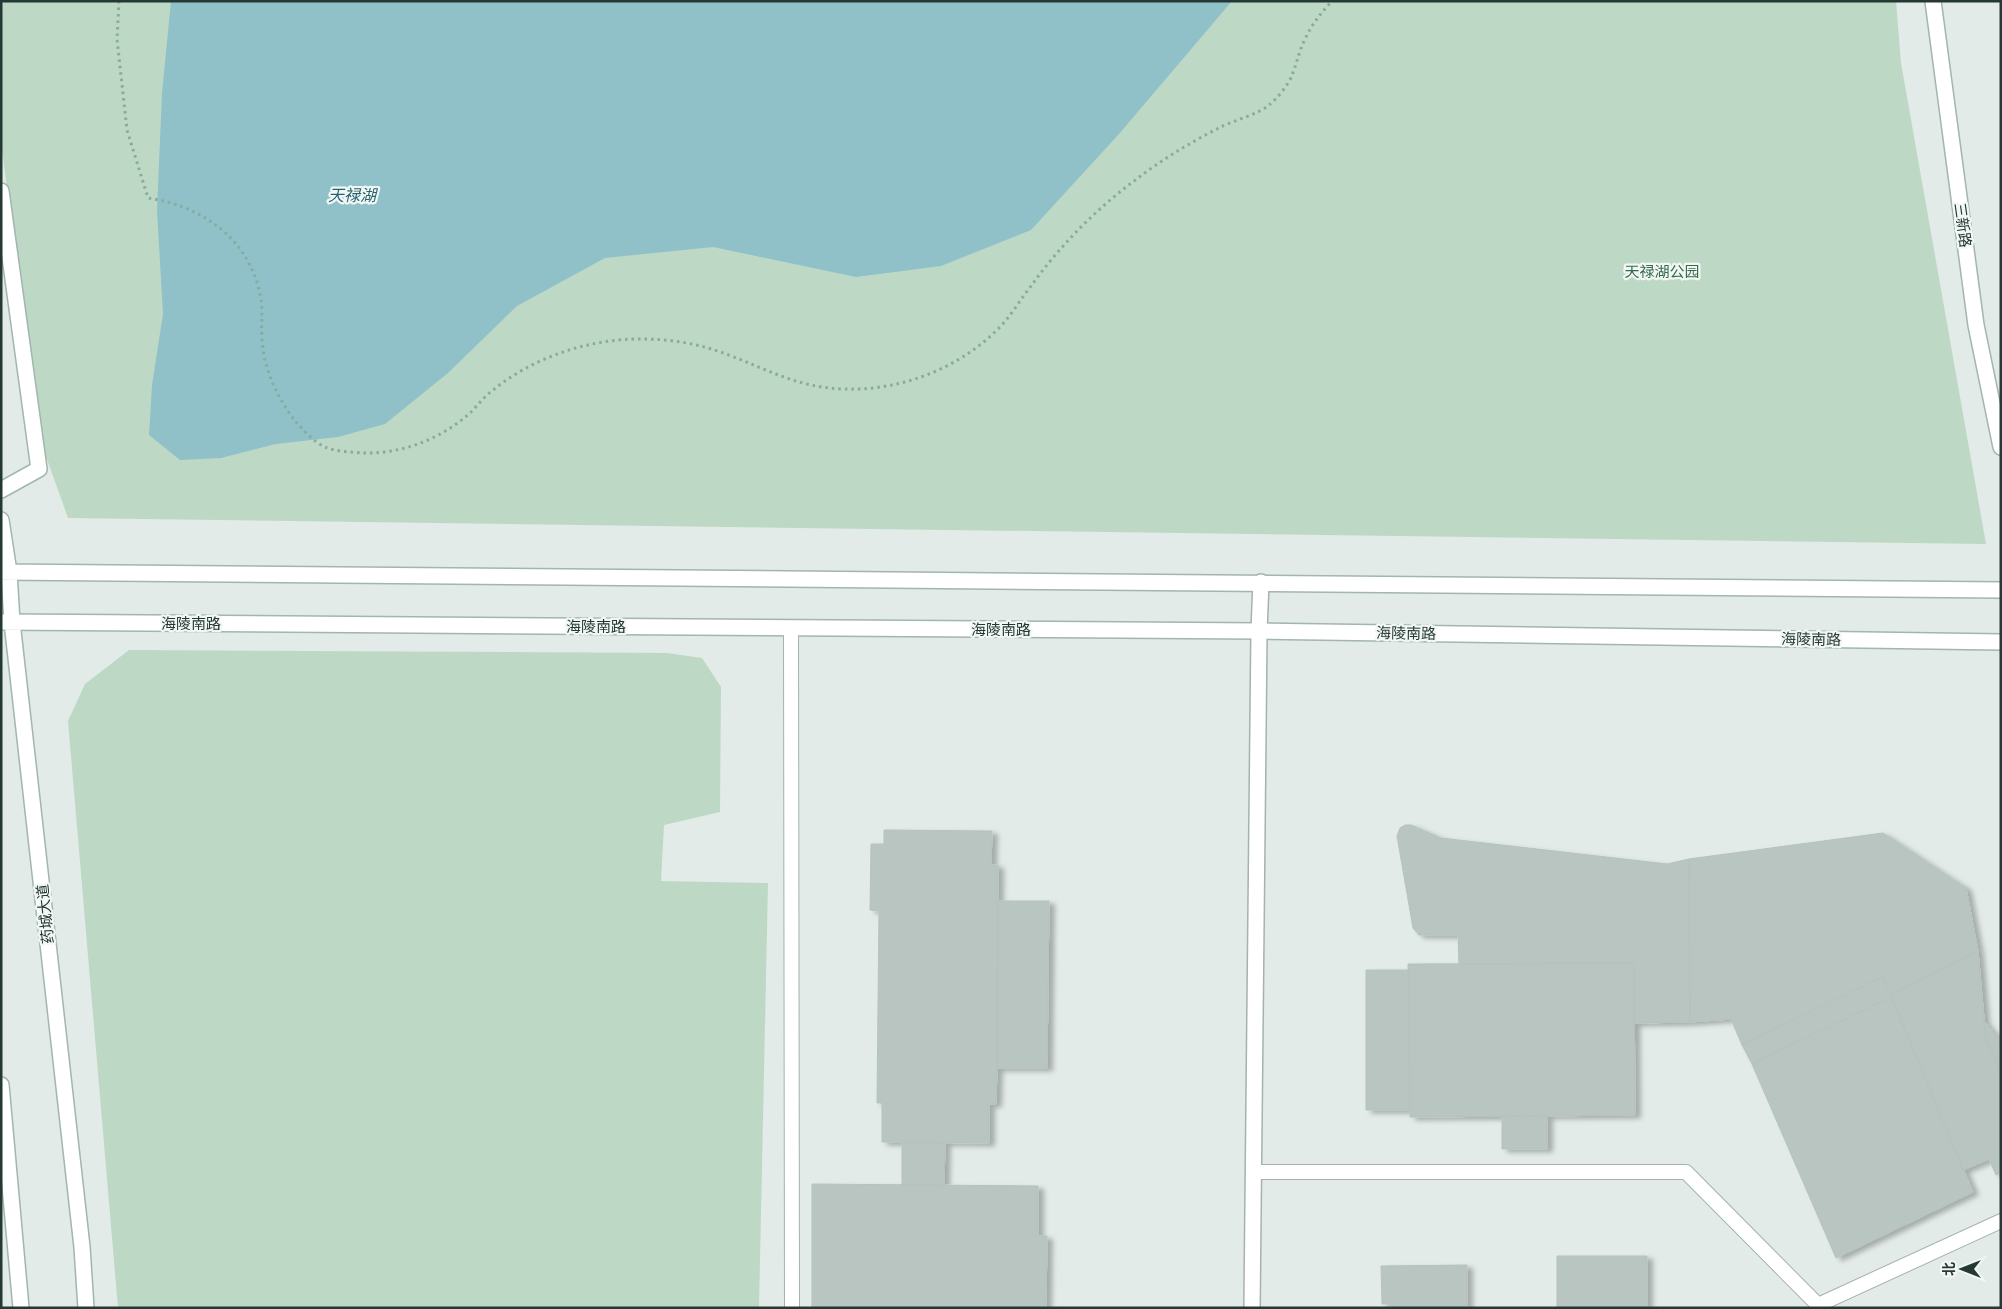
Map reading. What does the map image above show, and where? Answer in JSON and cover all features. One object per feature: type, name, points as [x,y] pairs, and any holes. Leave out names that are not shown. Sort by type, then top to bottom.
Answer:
[{"type":"main road","name":"三新路","points":[[1934,1],[1976,325],[2001,447]]},
{"type":"main road","points":[[1,191],[40,469],[1,490]]},
{"type":"main road","name":"药城大道","points":[[1,520],[7,622],[82,1247],[86,1308]]},
{"type":"main road","points":[[5,572],[2001,590]]},
{"type":"main road","points":[[1252,1308],[1261,582]]},
{"type":"main road","name":"海陵南路","points":[[7,622],[1259,631],[2001,642]]},
{"type":"main road","points":[[1,1085],[21,1308]]},
{"type":"lane","points":[[791,628],[792,1308]]},
{"type":"lane","points":[[1254,1172],[1686,1172],[1819,1306],[2001,1221]]},
{"type":"path","points":[[119,1],[117,39],[127,130],[148,198],[186,207],[204,216],[233,241],[245,257],[254,274],[260,293],[263,313],[262,338],[266,364],[274,388],[287,410],[304,431],[325,447],[346,452],[369,453],[414,446],[434,438],[454,426],[486,396],[511,377],[538,362],[596,343],[628,339],[661,339],[693,344],[724,353],[782,378],[812,386],[843,389],[874,388],[930,374],[955,362],[978,347],[1004,322],[1031,285],[1062,248],[1096,213],[1132,182],[1175,152],[1213,131],[1268,106],[1292,78],[1297,56],[1306,35],[1318,16],[1332,1]]},
{"type":"green space","name":"天禄湖公园","points":[[1,1],[1896,1],[1901,63],[1986,544],[68,518],[39,437],[1,142]]},
{"type":"green space","points":[[129,650],[667,653],[702,658],[721,687],[720,812],[664,825],[661,881],[768,883],[759,1308],[118,1308],[68,721],[85,684]]},
{"type":"water","name":"天禄湖","points":[[171,1],[1232,1],[1119,134],[1031,230],[941,266],[856,277],[713,247],[605,258],[517,306],[448,373],[385,424],[338,437],[276,444],[221,458],[180,460],[149,435],[152,385],[163,314],[157,210],[162,93]]},
{"type":"building","points":[[1405,825],[1411,825],[1441,838],[1667,864],[1689,859],[1690,1022],[1634,1023],[1634,963],[1459,964],[1458,935],[1419,935],[1413,928],[1397,836],[1400,828]]},
{"type":"building","points":[[884,830],[992,831],[991,865],[998,865],[997,1068],[996,1104],[989,1104],[989,1143],[882,1142],[882,1103],[877,1103],[879,911],[870,910],[871,844],[884,844]]},
{"type":"building","points":[[1883,833],[1966,888],[1978,951],[1891,995],[1882,977],[1742,1045],[1731,1019],[1690,1022],[1689,859]]},
{"type":"building","points":[[998,901],[1049,901],[1047,1068],[997,1068]]},
{"type":"building","points":[[1978,951],[1986,1041],[2001,1072],[2001,1173],[1996,1175],[1989,1159],[1963,1170],[1891,995]]},
{"type":"building","points":[[1634,963],[1635,1115],[1410,1117],[1408,964]]},
{"type":"building","points":[[1366,970],[1410,970],[1410,1110],[1366,1110]]},
{"type":"building","points":[[1882,977],[1891,997],[1752,1064],[1742,1045]]},
{"type":"building","points":[[1891,997],[1973,1192],[1836,1258],[1752,1064]]},
{"type":"building","points":[[1984,1021],[2001,1042],[2001,1072],[1986,1041]]},
{"type":"building","points":[[1502,1116],[1547,1116],[1547,1149],[1502,1149]]},
{"type":"building","points":[[902,1143],[945,1143],[944,1186],[902,1185]]},
{"type":"building","points":[[812,1184],[1038,1186],[1038,1236],[1047,1236],[1046,1308],[812,1308]]},
{"type":"building","points":[[1557,1256],[1647,1256],[1647,1307],[1557,1307]]},
{"type":"building","points":[[1467,1265],[1467,1308],[1391,1308],[1391,1304],[1382,1304],[1381,1266]]}]
